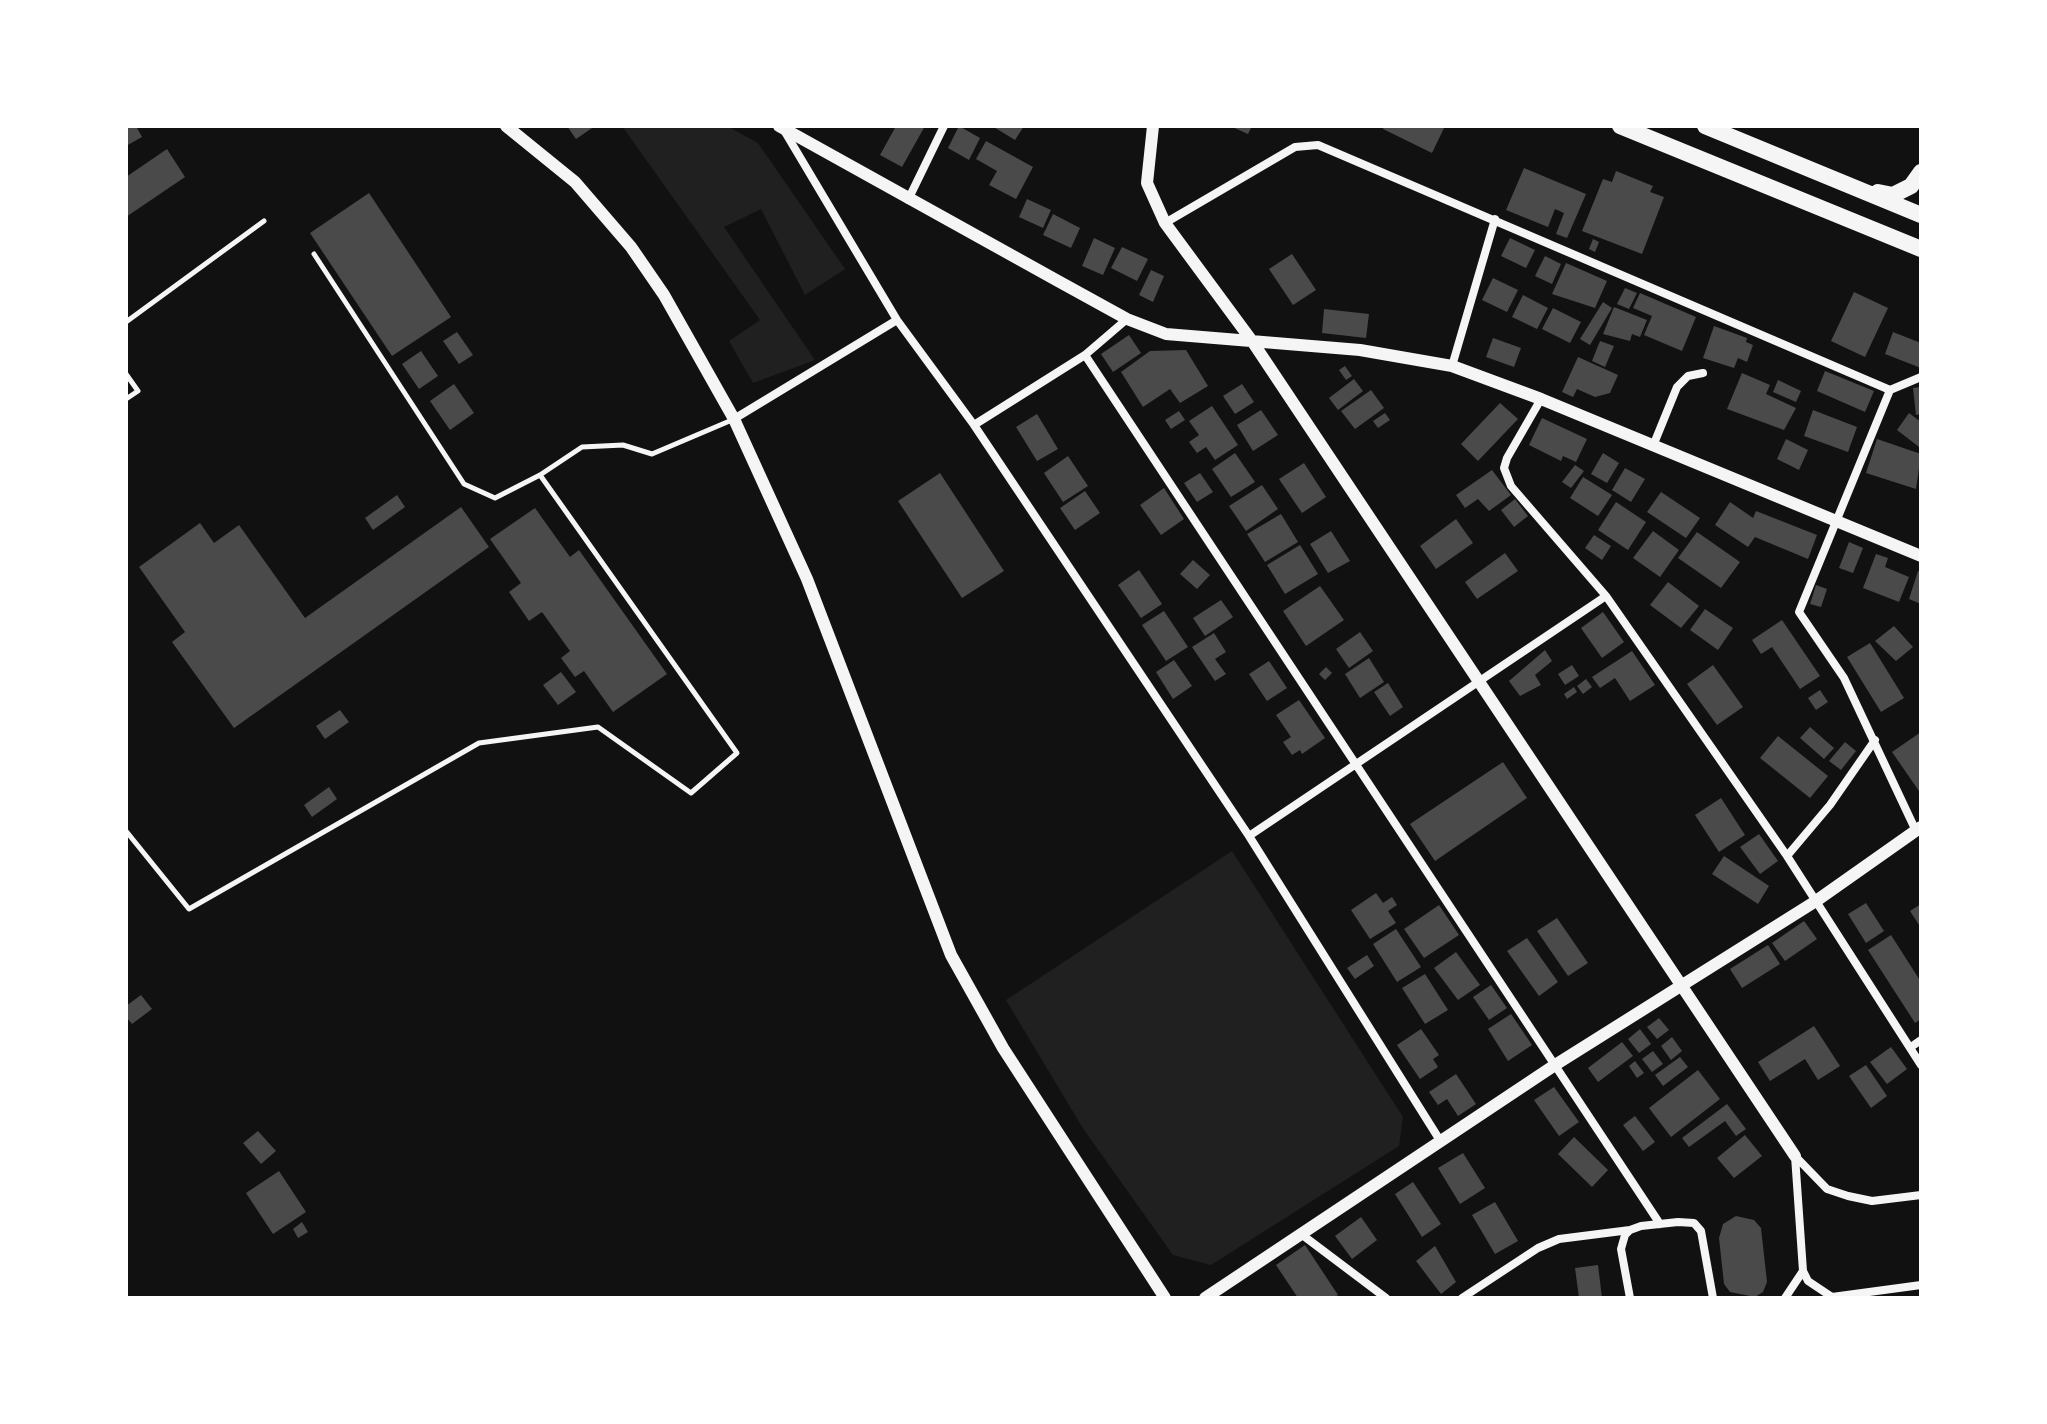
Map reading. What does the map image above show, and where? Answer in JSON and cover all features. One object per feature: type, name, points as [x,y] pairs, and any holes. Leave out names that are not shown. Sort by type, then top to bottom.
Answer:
[{"type":"highway","points":[[1620,126],[1921,249]]},
{"type":"highway","points":[[1705,126],[1921,215]]},
{"type":"highway","points":[[1861,190],[1893,195],[1911,186],[1921,172]]},
{"type":"street","points":[[506,126],[575,182],[631,247],[664,295],[734,419],[807,579],[951,955],[1003,1048],[1165,1298]]},
{"type":"street","points":[[908,200],[944,126]]},
{"type":"street","points":[[1153,126],[1147,183],[1165,223],[1252,341],[1476,682],[1795,1156],[1827,1189],[1848,1196],[1872,1201],[1921,1195]]},
{"type":"street","points":[[781,127],[1127,319],[1166,334],[1360,350],[1452,366],[1541,399],[1921,556]]},
{"type":"street","points":[[781,127],[897,320],[974,425],[1249,836],[1441,1142]]},
{"type":"street","points":[[1165,223],[1295,147],[1318,145],[1890,390]]},
{"type":"street","points":[[1452,366],[1495,219]]},
{"type":"street","points":[[974,425],[1085,355],[1127,319]]},
{"type":"street","points":[[734,419],[897,320]]},
{"type":"street","points":[[1085,355],[1660,1224]]},
{"type":"street","points":[[1653,446],[1677,387],[1688,376],[1703,373]]},
{"type":"street","points":[[1205,1298],[1555,1065],[1816,901],[1918,829],[1844,678],[1799,612],[1890,390],[1921,377]]},
{"type":"street","points":[[1541,399],[1504,468],[1511,486],[1606,596],[1787,856],[1921,1065]]},
{"type":"street","points":[[1249,836],[1606,596]]},
{"type":"street","points":[[1787,856],[1830,805],[1875,740]]},
{"type":"street","points":[[1911,1047],[1921,1040]]},
{"type":"street","points":[[1795,1156],[1803,1271],[1808,1281],[1831,1297],[1921,1285]]},
{"type":"street","points":[[1462,1298],[1538,1248],[1559,1239],[1688,1222],[1698,1227],[1713,1298]]},
{"type":"street","points":[[1630,1230],[1621,1249],[1630,1298]]},
{"type":"street","points":[[1301,1234],[1386,1298]]},
{"type":"street","points":[[1785,1298],[1803,1271]]},
{"type":"lane","points":[[126,322],[264,221]]},
{"type":"lane","points":[[314,254],[464,484],[495,498],[540,475],[582,447],[623,445],[652,454],[734,419]]},
{"type":"lane","points":[[126,374],[138,391],[126,399]]},
{"type":"lane","points":[[126,831],[189,909],[479,743],[598,727],[691,793],[703,783],[737,753],[540,475]]},
{"type":"shaded area","points":[[622,126],[727,126],[758,143],[845,269],[805,295],[761,209],[724,227],[815,360],[753,383],[729,341],[760,320]]},
{"type":"shaded area","points":[[1232,851],[1403,1117],[1399,1146],[1211,1265],[1173,1255],[1084,1130],[1006,1000]]},
{"type":"building","points":[[126,126],[136,126],[142,137],[126,146]]},
{"type":"building","points":[[567,126],[595,126],[576,139]]},
{"type":"building","points":[[896,126],[925,126],[902,167],[880,155]]},
{"type":"building","points":[[959,126],[980,138],[969,160],[948,148]]},
{"type":"building","points":[[992,126],[1024,126],[1015,140]]},
{"type":"building","points":[[1230,126],[1252,126],[1248,134]]},
{"type":"building","points":[[1384,126],[1445,126],[1432,153],[1383,129]]},
{"type":"building","points":[[986,141],[1033,167],[1016,199],[989,185],[997,171],[976,159]]},
{"type":"building","points":[[167,149],[185,177],[126,217],[126,177]]},
{"type":"building","points":[[1524,168],[1586,194],[1567,238],[1556,234],[1564,213],[1555,209],[1548,227],[1506,210]]},
{"type":"building","points":[[1616,171],[1653,186],[1650,192],[1664,197],[1642,254],[1582,231],[1603,179],[1612,182]]},
{"type":"building","points":[[369,193],[451,317],[392,356],[310,233]]},
{"type":"building","points":[[1027,199],[1051,210],[1043,228],[1019,217]]},
{"type":"building","points":[[1053,214],[1080,228],[1071,248],[1043,235]]},
{"type":"building","points":[[1094,238],[1115,248],[1103,275],[1082,266]]},
{"type":"building","points":[[1510,238],[1535,250],[1526,268],[1501,256]]},
{"type":"building","points":[[1593,239],[1599,242],[1595,252],[1589,249]]},
{"type":"building","points":[[1122,247],[1148,259],[1137,281],[1111,268]]},
{"type":"building","points":[[1292,254],[1316,290],[1293,305],[1269,269]]},
{"type":"building","points":[[1545,256],[1561,264],[1552,284],[1535,276]]},
{"type":"building","points":[[1566,263],[1607,281],[1595,308],[1552,294]]},
{"type":"building","points":[[1151,270],[1164,276],[1153,302],[1139,295]]},
{"type":"building","points":[[1493,278],[1518,290],[1507,312],[1482,300]]},
{"type":"building","points":[[1625,288],[1637,293],[1629,309],[1617,304]]},
{"type":"building","points":[[1854,292],[1888,308],[1865,357],[1831,341]]},
{"type":"building","points":[[1640,293],[1696,317],[1682,351],[1644,335],[1652,316],[1633,308]]},
{"type":"building","points":[[1523,295],[1548,308],[1537,329],[1512,317]]},
{"type":"building","points":[[1603,302],[1612,308],[1590,345],[1580,339]]},
{"type":"building","points":[[1614,307],[1647,320],[1640,337],[1632,334],[1630,341],[1603,334]]},
{"type":"building","points":[[1553,308],[1581,322],[1570,343],[1542,329]]},
{"type":"building","points":[[1324,309],[1369,314],[1366,338],[1322,333]]},
{"type":"building","points":[[1714,326],[1747,338],[1746,342],[1753,345],[1747,362],[1738,358],[1734,368],[1703,358]]},
{"type":"building","points":[[457,332],[473,355],[459,364],[443,341]]},
{"type":"building","points":[[1893,332],[1921,343],[1921,368],[1885,354]]},
{"type":"building","points":[[1129,335],[1141,353],[1113,372],[1101,354]]},
{"type":"building","points":[[1493,338],[1521,348],[1514,367],[1486,357]]},
{"type":"building","points":[[1600,341],[1614,346],[1605,367],[1592,361]]},
{"type":"building","points":[[1186,350],[1208,386],[1180,403],[1170,389],[1143,407],[1121,372],[1150,351]]},
{"type":"building","points":[[421,351],[438,376],[419,389],[402,364]]},
{"type":"building","points":[[1578,357],[1618,375],[1610,393],[1595,397],[1577,389],[1573,397],[1562,392]]},
{"type":"building","points":[[1345,366],[1352,376],[1346,380],[1339,370]]},
{"type":"building","points":[[1825,371],[1874,391],[1865,412],[1817,391]]},
{"type":"building","points":[[1742,373],[1770,385],[1766,394],[1796,408],[1784,430],[1727,409]]},
{"type":"building","points":[[1354,379],[1363,391],[1338,410],[1329,398]]},
{"type":"building","points":[[1778,380],[1801,391],[1796,402],[1773,392]]},
{"type":"building","points":[[454,384],[474,413],[450,430],[430,401]]},
{"type":"building","points":[[1242,384],[1254,402],[1235,414],[1223,396]]},
{"type":"building","points":[[1921,387],[1921,414],[1916,415],[1913,388]]},
{"type":"building","points":[[1371,390],[1384,408],[1355,429],[1341,411]]},
{"type":"building","points":[[1500,403],[1518,419],[1478,461],[1461,444]]},
{"type":"building","points":[[1212,406],[1238,445],[1215,460],[1206,447],[1197,453],[1189,442],[1199,435],[1189,421]]},
{"type":"building","points":[[1261,410],[1278,435],[1253,451],[1237,425]]},
{"type":"building","points":[[1813,410],[1857,427],[1848,452],[1804,436]]},
{"type":"building","points":[[1179,411],[1185,420],[1171,429],[1165,420]]},
{"type":"building","points":[[1385,413],[1390,420],[1378,428],[1373,421]]},
{"type":"building","points":[[1909,413],[1921,422],[1919,447],[1897,430]]},
{"type":"building","points":[[1037,414],[1058,449],[1037,461],[1016,427]]},
{"type":"building","points":[[1542,418],[1587,439],[1576,462],[1563,456],[1561,461],[1529,445]]},
{"type":"building","points":[[1786,439],[1808,450],[1799,470],[1777,459]]},
{"type":"building","points":[[1877,439],[1921,454],[1916,489],[1866,473]]},
{"type":"building","points":[[1235,453],[1255,482],[1231,497],[1212,469]]},
{"type":"building","points":[[1603,453],[1619,463],[1607,483],[1591,474]]},
{"type":"building","points":[[1068,456],[1088,486],[1063,502],[1044,473]]},
{"type":"building","points":[[1304,463],[1326,497],[1302,513],[1279,479]]},
{"type":"building","points":[[1575,465],[1584,471],[1571,488],[1562,482]]},
{"type":"building","points":[[1625,468],[1645,479],[1631,502],[1612,490]]},
{"type":"building","points":[[1492,470],[1511,495],[1489,511],[1478,499],[1465,508],[1456,495]]},
{"type":"building","points":[[940,473],[1004,571],[962,598],[898,501]]},
{"type":"building","points":[[1200,473],[1213,492],[1197,502],[1184,483]]},
{"type":"building","points":[[1583,477],[1612,495],[1598,516],[1570,498]]},
{"type":"building","points":[[1262,485],[1278,509],[1246,531],[1229,506]]},
{"type":"building","points":[[1164,488],[1184,519],[1161,535],[1140,505]]},
{"type":"building","points":[[1085,491],[1100,513],[1075,530],[1060,508]]},
{"type":"building","points":[[1661,492],[1700,518],[1686,538],[1647,512]]},
{"type":"building","points":[[397,495],[405,507],[373,530],[365,518]]},
{"type":"building","points":[[1515,499],[1528,516],[1514,527],[1501,510]]},
{"type":"building","points":[[1616,502],[1646,522],[1628,550],[1598,530]]},
{"type":"building","points":[[1730,502],[1753,518],[1756,511],[1817,535],[1808,559],[1755,537],[1748,547],[1715,525]]},
{"type":"building","points":[[461,507],[489,547],[234,728],[172,642],[185,632],[139,567],[200,523],[214,543],[239,525],[305,618]]},
{"type":"building","points":[[535,508],[570,557],[579,550],[667,674],[613,712],[584,671],[575,677],[561,658],[570,651],[542,612],[529,621],[509,592],[521,583],[490,539]]},
{"type":"building","points":[[1281,514],[1298,542],[1265,562],[1247,534]]},
{"type":"building","points":[[1456,519],[1473,543],[1436,569],[1420,546]]},
{"type":"building","points":[[1331,531],[1350,561],[1328,573],[1310,544]]},
{"type":"building","points":[[1653,531],[1679,550],[1660,577],[1633,558]]},
{"type":"building","points":[[1697,532],[1740,562],[1721,588],[1678,558]]},
{"type":"building","points":[[1594,535],[1611,546],[1602,560],[1585,548]]},
{"type":"building","points":[[1849,542],[1863,548],[1853,573],[1839,568]]},
{"type":"building","points":[[1300,545],[1318,574],[1285,594],[1267,565]]},
{"type":"building","points":[[1505,553],[1518,571],[1477,599],[1465,582]]},
{"type":"building","points":[[1876,554],[1888,558],[1885,567],[1909,577],[1899,602],[1863,588]]},
{"type":"building","points":[[1193,560],[1210,575],[1197,589],[1180,574]]},
{"type":"building","points":[[1139,570],[1162,604],[1141,618],[1118,585]]},
{"type":"building","points":[[1918,571],[1921,572],[1921,604],[1909,599]]},
{"type":"building","points":[[1668,582],[1699,606],[1681,628],[1650,605]]},
{"type":"building","points":[[1816,585],[1827,589],[1821,607],[1810,604]]},
{"type":"building","points":[[1320,586],[1344,620],[1306,646],[1283,611]]},
{"type":"building","points":[[1221,600],[1233,617],[1205,636],[1193,618]]},
{"type":"building","points":[[1705,609],[1733,628],[1718,650],[1690,630]]},
{"type":"building","points":[[1164,611],[1188,647],[1166,661],[1142,625]]},
{"type":"building","points":[[1603,612],[1624,642],[1602,658],[1581,628]]},
{"type":"building","points":[[1782,620],[1820,676],[1800,689],[1772,647],[1761,654],[1752,640]]},
{"type":"building","points":[[1894,626],[1913,647],[1896,661],[1875,641]]},
{"type":"building","points":[[1360,632],[1373,651],[1349,668],[1336,649]]},
{"type":"building","points":[[1214,633],[1226,652],[1215,659],[1226,674],[1215,681],[1192,647]]},
{"type":"building","points":[[1870,643],[1904,698],[1881,712],[1847,657]]},
{"type":"building","points":[[1545,650],[1552,661],[1535,675],[1541,685],[1520,696],[1509,681]]},
{"type":"building","points":[[1632,651],[1655,685],[1630,701],[1615,678],[1600,688],[1592,677]]},
{"type":"building","points":[[1369,658],[1384,682],[1360,698],[1345,674]]},
{"type":"building","points":[[1174,660],[1192,686],[1173,699],[1156,672]]},
{"type":"building","points":[[1269,661],[1287,688],[1267,701],[1249,674]]},
{"type":"building","points":[[1572,665],[1579,676],[1565,685],[1558,674]]},
{"type":"building","points":[[1713,665],[1743,707],[1717,725],[1687,684]]},
{"type":"building","points":[[1326,667],[1332,673],[1325,680],[1319,674]]},
{"type":"building","points":[[561,672],[576,692],[558,705],[543,685]]},
{"type":"building","points":[[1586,679],[1592,687],[1583,694],[1577,686]]},
{"type":"building","points":[[1388,683],[1403,707],[1390,716],[1374,692]]},
{"type":"building","points":[[1574,687],[1577,692],[1567,699],[1564,694]]},
{"type":"building","points":[[1820,690],[1828,702],[1816,710],[1808,698]]},
{"type":"building","points":[[1299,700],[1325,738],[1302,754],[1300,750],[1292,755],[1283,742],[1291,737],[1276,715]]},
{"type":"building","points":[[340,710],[349,722],[325,739],[316,726]]},
{"type":"building","points":[[1810,727],[1834,748],[1824,759],[1800,738]]},
{"type":"building","points":[[1921,732],[1921,794],[1892,752]]},
{"type":"building","points":[[1778,736],[1828,776],[1810,798],[1760,758]]},
{"type":"building","points":[[1845,742],[1856,751],[1841,770],[1829,761]]},
{"type":"building","points":[[1503,762],[1527,798],[1435,861],[1410,824]]},
{"type":"building","points":[[329,787],[337,799],[312,817],[304,805]]},
{"type":"building","points":[[1721,798],[1745,835],[1719,852],[1695,815]]},
{"type":"building","points":[[1759,834],[1778,861],[1760,874],[1740,847]]},
{"type":"building","points":[[1724,856],[1769,886],[1758,904],[1712,874]]},
{"type":"building","points":[[1376,893],[1383,903],[1392,897],[1397,905],[1388,911],[1396,923],[1370,939],[1351,910]]},
{"type":"building","points":[[1866,903],[1884,931],[1866,943],[1848,914]]},
{"type":"building","points":[[1921,904],[1921,928],[1910,911]]},
{"type":"building","points":[[1439,905],[1459,935],[1424,958],[1404,929]]},
{"type":"building","points":[[1557,918],[1588,963],[1568,976],[1537,931]]},
{"type":"building","points":[[1804,921],[1817,939],[1785,961],[1772,943]]},
{"type":"building","points":[[1396,929],[1421,967],[1397,982],[1373,944]]},
{"type":"building","points":[[1891,935],[1921,982],[1921,1019],[1915,1023],[1868,950]]},
{"type":"building","points":[[1527,938],[1558,982],[1539,996],[1507,951]]},
{"type":"building","points":[[1768,945],[1780,964],[1742,988],[1730,969]]},
{"type":"building","points":[[1456,952],[1480,985],[1458,1000],[1434,968]]},
{"type":"building","points":[[1367,955],[1374,966],[1355,979],[1347,968]]},
{"type":"building","points":[[1425,974],[1448,1010],[1425,1024],[1402,988]]},
{"type":"building","points":[[1491,985],[1507,1008],[1489,1020],[1473,997]]},
{"type":"building","points":[[141,995],[152,1009],[132,1024],[126,1017],[126,1006]]},
{"type":"building","points":[[1511,1014],[1532,1045],[1508,1061],[1488,1029]]},
{"type":"building","points":[[1659,1018],[1669,1030],[1657,1039],[1647,1027]]},
{"type":"building","points":[[1814,1026],[1840,1066],[1818,1080],[1805,1059],[1770,1081],[1758,1062]]},
{"type":"building","points":[[1421,1029],[1439,1055],[1433,1059],[1438,1067],[1420,1079],[1397,1045]]},
{"type":"building","points":[[1640,1029],[1651,1044],[1639,1053],[1628,1039]]},
{"type":"building","points":[[1672,1037],[1682,1051],[1671,1060],[1661,1046]]},
{"type":"building","points":[[1622,1042],[1633,1056],[1598,1082],[1588,1068]]},
{"type":"building","points":[[1891,1047],[1907,1069],[1887,1084],[1870,1062]]},
{"type":"building","points":[[1653,1051],[1663,1064],[1652,1072],[1642,1059]]},
{"type":"building","points":[[1680,1057],[1688,1067],[1663,1086],[1655,1075]]},
{"type":"building","points":[[1635,1061],[1644,1073],[1637,1078],[1629,1066]]},
{"type":"building","points":[[1866,1065],[1887,1096],[1871,1108],[1849,1076]]},
{"type":"building","points":[[1698,1070],[1720,1099],[1671,1137],[1649,1108]]},
{"type":"building","points":[[1456,1074],[1476,1104],[1458,1116],[1447,1099],[1438,1105],[1429,1092]]},
{"type":"building","points":[[1554,1087],[1579,1122],[1559,1136],[1534,1100]]},
{"type":"building","points":[[1727,1104],[1746,1129],[1736,1136],[1725,1121],[1689,1147],[1682,1138]]},
{"type":"building","points":[[1635,1116],[1655,1142],[1643,1151],[1623,1125]]},
{"type":"building","points":[[258,1131],[276,1151],[261,1164],[243,1143]]},
{"type":"building","points":[[1745,1135],[1762,1156],[1734,1178],[1717,1158]]},
{"type":"building","points":[[1574,1137],[1608,1170],[1592,1187],[1558,1154]]},
{"type":"building","points":[[1463,1153],[1485,1188],[1460,1204],[1438,1168]]},
{"type":"building","points":[[279,1171],[306,1212],[273,1234],[246,1193]]},
{"type":"building","points":[[1413,1182],[1441,1224],[1422,1237],[1395,1194]]},
{"type":"building","points":[[1495,1202],[1518,1241],[1495,1254],[1472,1215]]},
{"type":"building","points":[[1736,1216],[1754,1220],[1761,1228],[1767,1282],[1763,1292],[1755,1297],[1730,1292],[1724,1284],[1719,1238],[1723,1224]]},
{"type":"building","points":[[1361,1217],[1377,1240],[1352,1259],[1335,1236]]},
{"type":"building","points":[[302,1222],[308,1232],[298,1238],[293,1229]]},
{"type":"building","points":[[1305,1245],[1338,1295],[1333,1298],[1298,1298],[1276,1265]]},
{"type":"building","points":[[1435,1246],[1456,1282],[1441,1294],[1416,1261]]},
{"type":"building","points":[[1598,1265],[1602,1298],[1579,1298],[1575,1268]]}]
